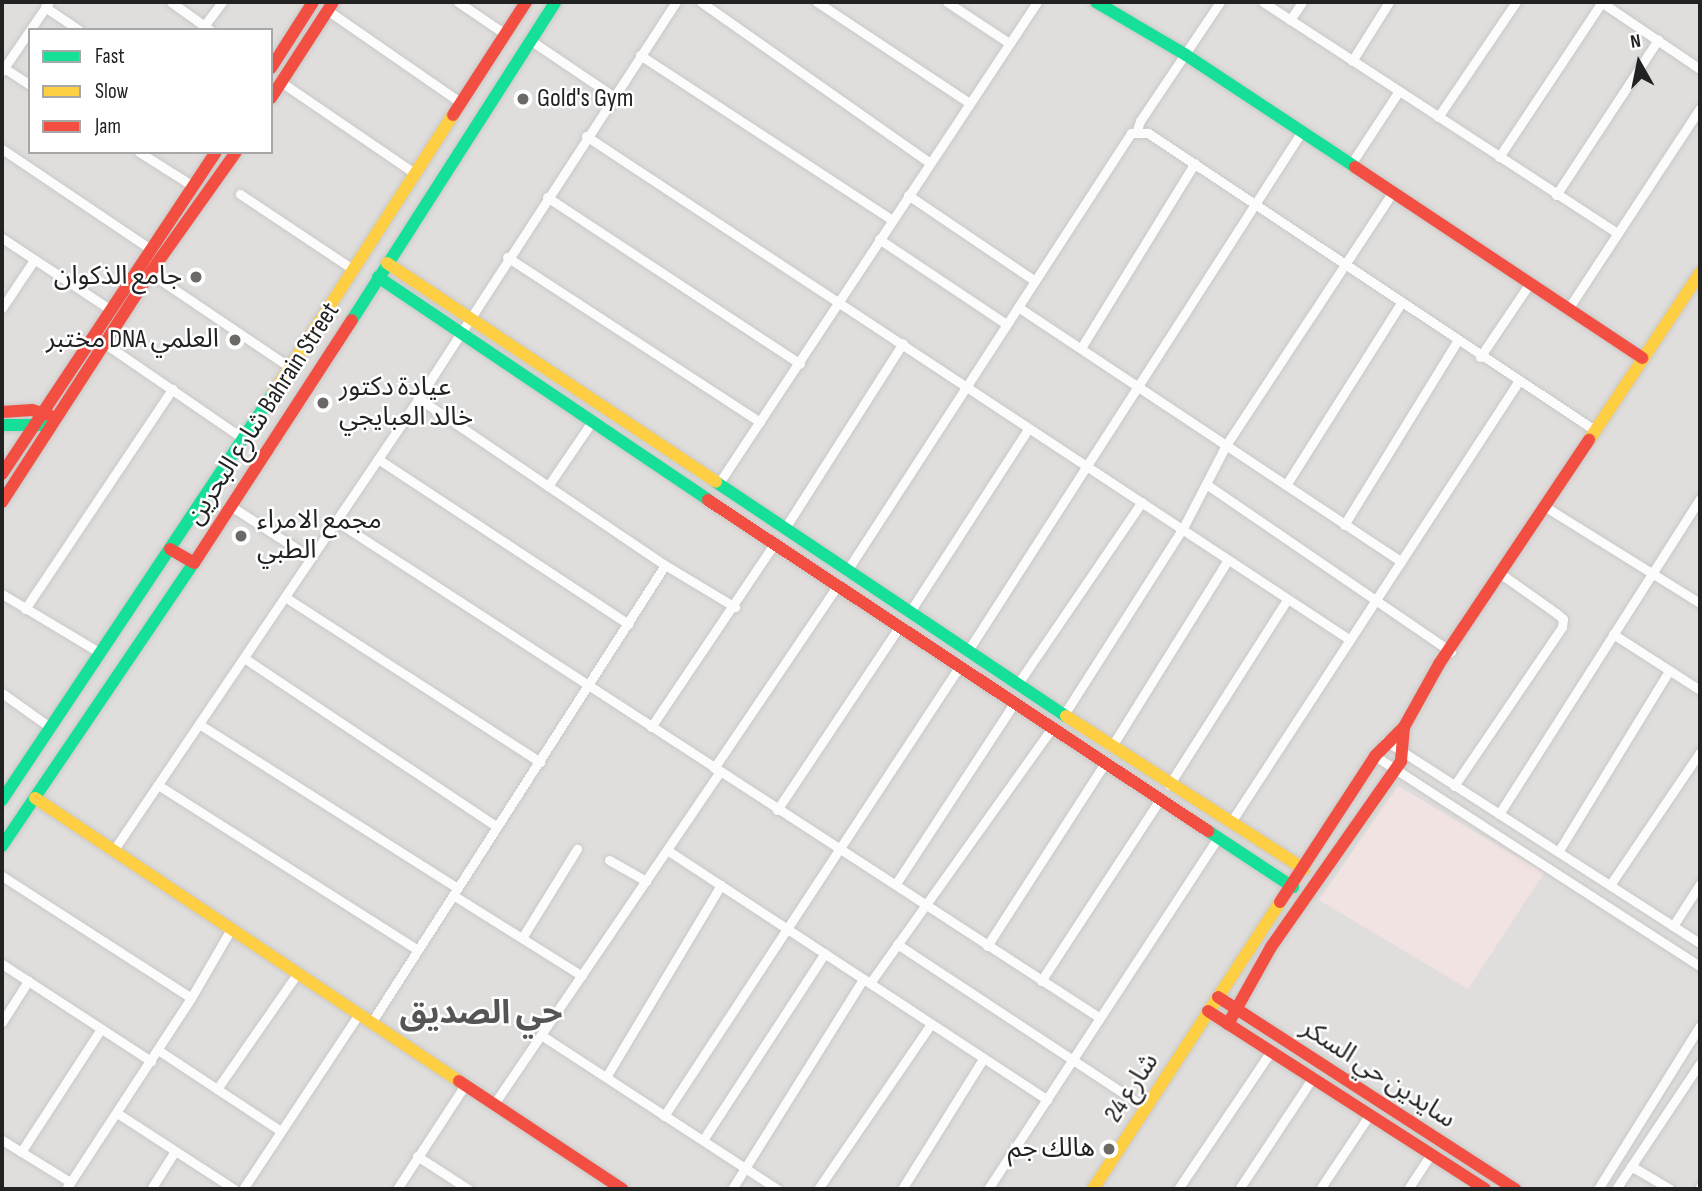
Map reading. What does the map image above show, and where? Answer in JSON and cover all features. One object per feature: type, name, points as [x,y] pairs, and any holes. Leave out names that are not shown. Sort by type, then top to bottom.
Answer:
[{"type":"street","points":[[171,2],[207,28],[222,2]]},
{"type":"street","points":[[273,65],[313,2]]},
{"type":"street","points":[[458,2],[505,34]]},
{"type":"street","name":"شارع البحرين Bahrain Street","points":[[2,800],[170,549],[526,2]]},
{"type":"street","name":"شارع البحرين Bahrain Street","points":[[2,846],[232,507],[555,2]]},
{"type":"street","points":[[113,851],[378,459],[586,136],[676,2]]},
{"type":"street","points":[[701,2],[930,163]]},
{"type":"street","points":[[817,2],[968,102]]},
{"type":"street","points":[[947,2],[1009,43]]},
{"type":"street","points":[[719,483],[800,363],[968,102],[1037,2]]},
{"type":"street","points":[[1096,2],[1186,55],[1642,358]]},
{"type":"street","points":[[1136,133],[1139,121],[1220,2]]},
{"type":"street","points":[[1263,2],[1616,232]]},
{"type":"street","points":[[1290,20],[1302,2]]},
{"type":"street","points":[[1352,61],[1389,2]]},
{"type":"street","points":[[1438,117],[1516,2]]},
{"type":"street","points":[[1499,157],[1601,2],[1700,69]]},
{"type":"street","points":[[31,28],[47,4],[77,28]]},
{"type":"street","points":[[273,95],[330,6],[460,102]]},
{"type":"street","points":[[28,32],[3,70],[28,84]]},
{"type":"street","points":[[530,40],[613,96]]},
{"type":"street","points":[[1556,195],[1658,40]]},
{"type":"street","points":[[640,55],[892,220]]},
{"type":"street","points":[[281,82],[413,172]]},
{"type":"street","points":[[1351,164],[1399,92]]},
{"type":"street","points":[[1568,309],[1616,232],[1700,108]]},
{"type":"street","points":[[969,649],[1302,131]]},
{"type":"street","points":[[848,569],[963,387],[1131,133],[1148,133],[1195,163],[1480,357],[1593,429]]},
{"type":"street","points":[[586,136],[839,300],[963,387],[1183,528],[1286,601],[1350,640]]},
{"type":"street","points":[[2,149],[150,249]]},
{"type":"street","points":[[142,154],[193,186]]},
{"type":"street","points":[[2,474],[108,308],[215,154]]},
{"type":"street","points":[[2,502],[150,273],[235,154]]},
{"type":"street","points":[[1081,348],[1195,163]]},
{"type":"street","points":[[1065,713],[1183,528],[1226,445],[1393,192]]},
{"type":"street","points":[[240,194],[351,268]]},
{"type":"street","points":[[908,195],[1035,281]]},
{"type":"street","points":[[547,197],[800,363]]},
{"type":"street","points":[[170,219],[182,226]]},
{"type":"street","points":[[2,238],[108,308]]},
{"type":"street","points":[[879,240],[1006,324]]},
{"type":"street","points":[[508,257],[760,422]]},
{"type":"street","points":[[2,308],[34,260]]},
{"type":"street","points":[[387,263],[911,610],[1169,785],[1304,869]]},
{"type":"street","points":[[150,273],[288,366]]},
{"type":"street","points":[[1228,1024],[1271,947],[1396,769],[1404,753],[1404,727],[1451,652],[1593,429],[1700,273]]},
{"type":"street","points":[[378,277],[459,336],[1293,887]]},
{"type":"street","points":[[1480,357],[1531,283]]},
{"type":"street","points":[[1286,485],[1401,303]]},
{"type":"street","points":[[1018,307],[1140,385],[1401,561]]},
{"type":"street","points":[[1344,525],[1457,341]]},
{"type":"street","points":[[104,343],[242,438]]},
{"type":"street","points":[[785,528],[903,343]]},
{"type":"street","points":[[1230,822],[1518,382]]},
{"type":"street","points":[[25,609],[172,390]]},
{"type":"street","points":[[418,398],[665,565],[735,607]]},
{"type":"street","points":[[2,412],[40,418],[52,424]]},
{"type":"street","points":[[2,425],[40,418]]},
{"type":"street","points":[[548,486],[591,423]]},
{"type":"street","points":[[911,610],[1028,429]]},
{"type":"street","points":[[378,459],[628,624]]},
{"type":"street","points":[[1206,484],[1451,652]]},
{"type":"street","points":[[1499,814],[1700,498]]},
{"type":"street","points":[[1018,682],[1142,502]]},
{"type":"street","points":[[1544,506],[1700,603]]},
{"type":"street","points":[[232,507],[312,558]]},
{"type":"street","points":[[336,521],[836,849],[897,882],[987,946],[1100,1018]]},
{"type":"street","points":[[651,727],[735,607],[774,544]]},
{"type":"street","points":[[170,549],[194,564]]},
{"type":"street","points":[[1112,747],[1227,561]]},
{"type":"street","points":[[371,1023],[416,949],[541,762],[665,565]]},
{"type":"street","points":[[1454,786],[1562,627],[1563,620],[1556,613],[1501,573]]},
{"type":"street","points":[[494,1104],[667,850],[837,586]]},
{"type":"street","points":[[2,594],[99,652]]},
{"type":"street","points":[[285,597],[541,762]]},
{"type":"street","points":[[1169,785],[1286,601]]},
{"type":"street","points":[[777,810],[899,627]]},
{"type":"street","points":[[1613,634],[1700,690]]},
{"type":"street","points":[[244,658],[497,827]]},
{"type":"street","points":[[981,681],[992,665]]},
{"type":"street","points":[[664,1116],[786,931],[836,849],[959,667]]},
{"type":"street","points":[[1558,852],[1670,671]]},
{"type":"street","points":[[2,693],[51,727]]},
{"type":"street","points":[[897,882],[1014,703]]},
{"type":"street","points":[[199,724],[582,976]]},
{"type":"street","name":"شارع 24","points":[[1093,1189],[1208,1011],[1293,887],[1375,756],[1386,741],[1404,727]]},
{"type":"street","points":[[732,1189],[866,981],[897,944],[1052,728]]},
{"type":"street","points":[[1386,741],[1700,943]]},
{"type":"street","points":[[1611,885],[1700,752]]},
{"type":"street","points":[[1375,756],[1700,966]]},
{"type":"street","points":[[987,946],[1105,763]]},
{"type":"street","points":[[158,785],[416,949]]},
{"type":"street","points":[[35,798],[622,1189]]},
{"type":"street","points":[[1041,981],[1160,799]]},
{"type":"street","points":[[988,1189],[1218,838]]},
{"type":"street","points":[[522,938],[577,849]]},
{"type":"street","points":[[667,850],[786,931],[825,953],[1047,1100]]},
{"type":"street","points":[[1268,871],[1279,853]]},
{"type":"street","points":[[609,860],[646,881]]},
{"type":"street","points":[[2,876],[191,998]]},
{"type":"street","points":[[1674,926],[1700,884]]},
{"type":"street","points":[[606,1077],[721,885]]},
{"type":"street","points":[[2,1140],[68,1186],[191,998],[230,929]]},
{"type":"street","points":[[897,944],[1146,1108]]},
{"type":"street","points":[[703,1140],[825,953]]},
{"type":"street","points":[[2,964],[151,1061]]},
{"type":"street","points":[[217,1089],[297,974]]},
{"type":"street","points":[[2,1022],[28,981]]},
{"type":"street","name":"سايدين حي السكر","points":[[1218,997],[1515,1189]]},
{"type":"street","name":"سايدين حي السكر","points":[[1208,1011],[1485,1189]]},
{"type":"street","points":[[243,1189],[359,1014]]},
{"type":"street","points":[[818,1189],[931,1024]]},
{"type":"street","points":[[1598,1189],[1700,1026]]},
{"type":"street","points":[[21,1152],[101,1029]]},
{"type":"street","points":[[541,1035],[777,1189]]},
{"type":"street","points":[[158,1050],[281,1131]]},
{"type":"street","points":[[1178,1189],[1271,1051]]},
{"type":"street","points":[[902,1189],[983,1059]]},
{"type":"street","points":[[1616,1189],[1700,1063]]},
{"type":"street","points":[[1239,1189],[1313,1077]]},
{"type":"street","points":[[397,1189],[465,1085]]},
{"type":"street","points":[[117,1113],[234,1189]]},
{"type":"street","points":[[1320,1189],[1370,1114]]},
{"type":"street","points":[[151,1189],[175,1151]]},
{"type":"street","points":[[1408,1189],[1431,1154]]},
{"type":"street","points":[[417,1156],[468,1189]]},
{"type":"street","points":[[1631,1166],[1670,1189]]},
{"type":"shaded area","points":[[2,2],[1700,2],[1700,1189],[2,1189]]},
{"type":"shaded area","points":[[1398,786],[1544,873],[1468,989],[1319,900]]},
{"type":"traffic: fast","points":[[352,320],[555,2]]},
{"type":"traffic: fast","points":[[1096,2],[1186,55],[1355,167]]},
{"type":"traffic: fast","points":[[378,277],[708,500]]},
{"type":"traffic: fast","points":[[2,800],[273,394]]},
{"type":"traffic: fast","points":[[2,425],[43,425]]},
{"type":"traffic: fast","points":[[716,482],[1066,716]]},
{"type":"traffic: fast","points":[[2,846],[196,560]]},
{"type":"traffic: fast","points":[[1208,831],[1293,887]]},
{"type":"traffic: slow","points":[[273,394],[453,115]]},
{"type":"traffic: slow","points":[[387,263],[716,482]]},
{"type":"traffic: slow","points":[[1589,440],[1700,273]]},
{"type":"traffic: slow","points":[[1066,716],[1304,869]]},
{"type":"traffic: slow","points":[[35,798],[459,1081]]},
{"type":"traffic: slow","points":[[1093,1189],[1280,902]]},
{"type":"traffic: jam","points":[[273,65],[313,2]]},
{"type":"traffic: jam","points":[[273,95],[333,2]]},
{"type":"traffic: jam","points":[[453,115],[526,2]]},
{"type":"traffic: jam","points":[[2,474],[215,154]]},
{"type":"traffic: jam","points":[[2,502],[150,273],[235,154]]},
{"type":"traffic: jam","points":[[1355,167],[1642,358]]},
{"type":"traffic: jam","points":[[196,560],[352,320]]},
{"type":"traffic: jam","points":[[2,412],[32,410],[49,415]]},
{"type":"traffic: jam","points":[[1280,902],[1375,756],[1404,727],[1439,664],[1589,440]]},
{"type":"traffic: jam","points":[[708,500],[1208,831]]},
{"type":"traffic: jam","points":[[170,549],[194,563]]},
{"type":"traffic: jam","points":[[1228,1024],[1271,947],[1401,761],[1404,727]]},
{"type":"traffic: jam","points":[[1218,997],[1515,1189]]},
{"type":"traffic: jam","points":[[1208,1011],[1485,1189]]},
{"type":"traffic: jam","points":[[459,1081],[622,1189]]},
{"type":"place","name":"Gold's Gym","points":[[523,99]]},
{"type":"place","name":"جامع الذكوان","points":[[196,277]]},
{"type":"place","name":"مختبر DNA العلمي","points":[[235,340]]},
{"type":"place","name":"عيادة دكتور خالد العبايجي","points":[[323,403]]},
{"type":"place","name":"مجمع الامراء الطبي","points":[[241,536]]},
{"type":"place","name":"هالك جم","points":[[1109,1149]]},
{"type":"district","name":"حي الصديق","points":[[481,1014]]}]
